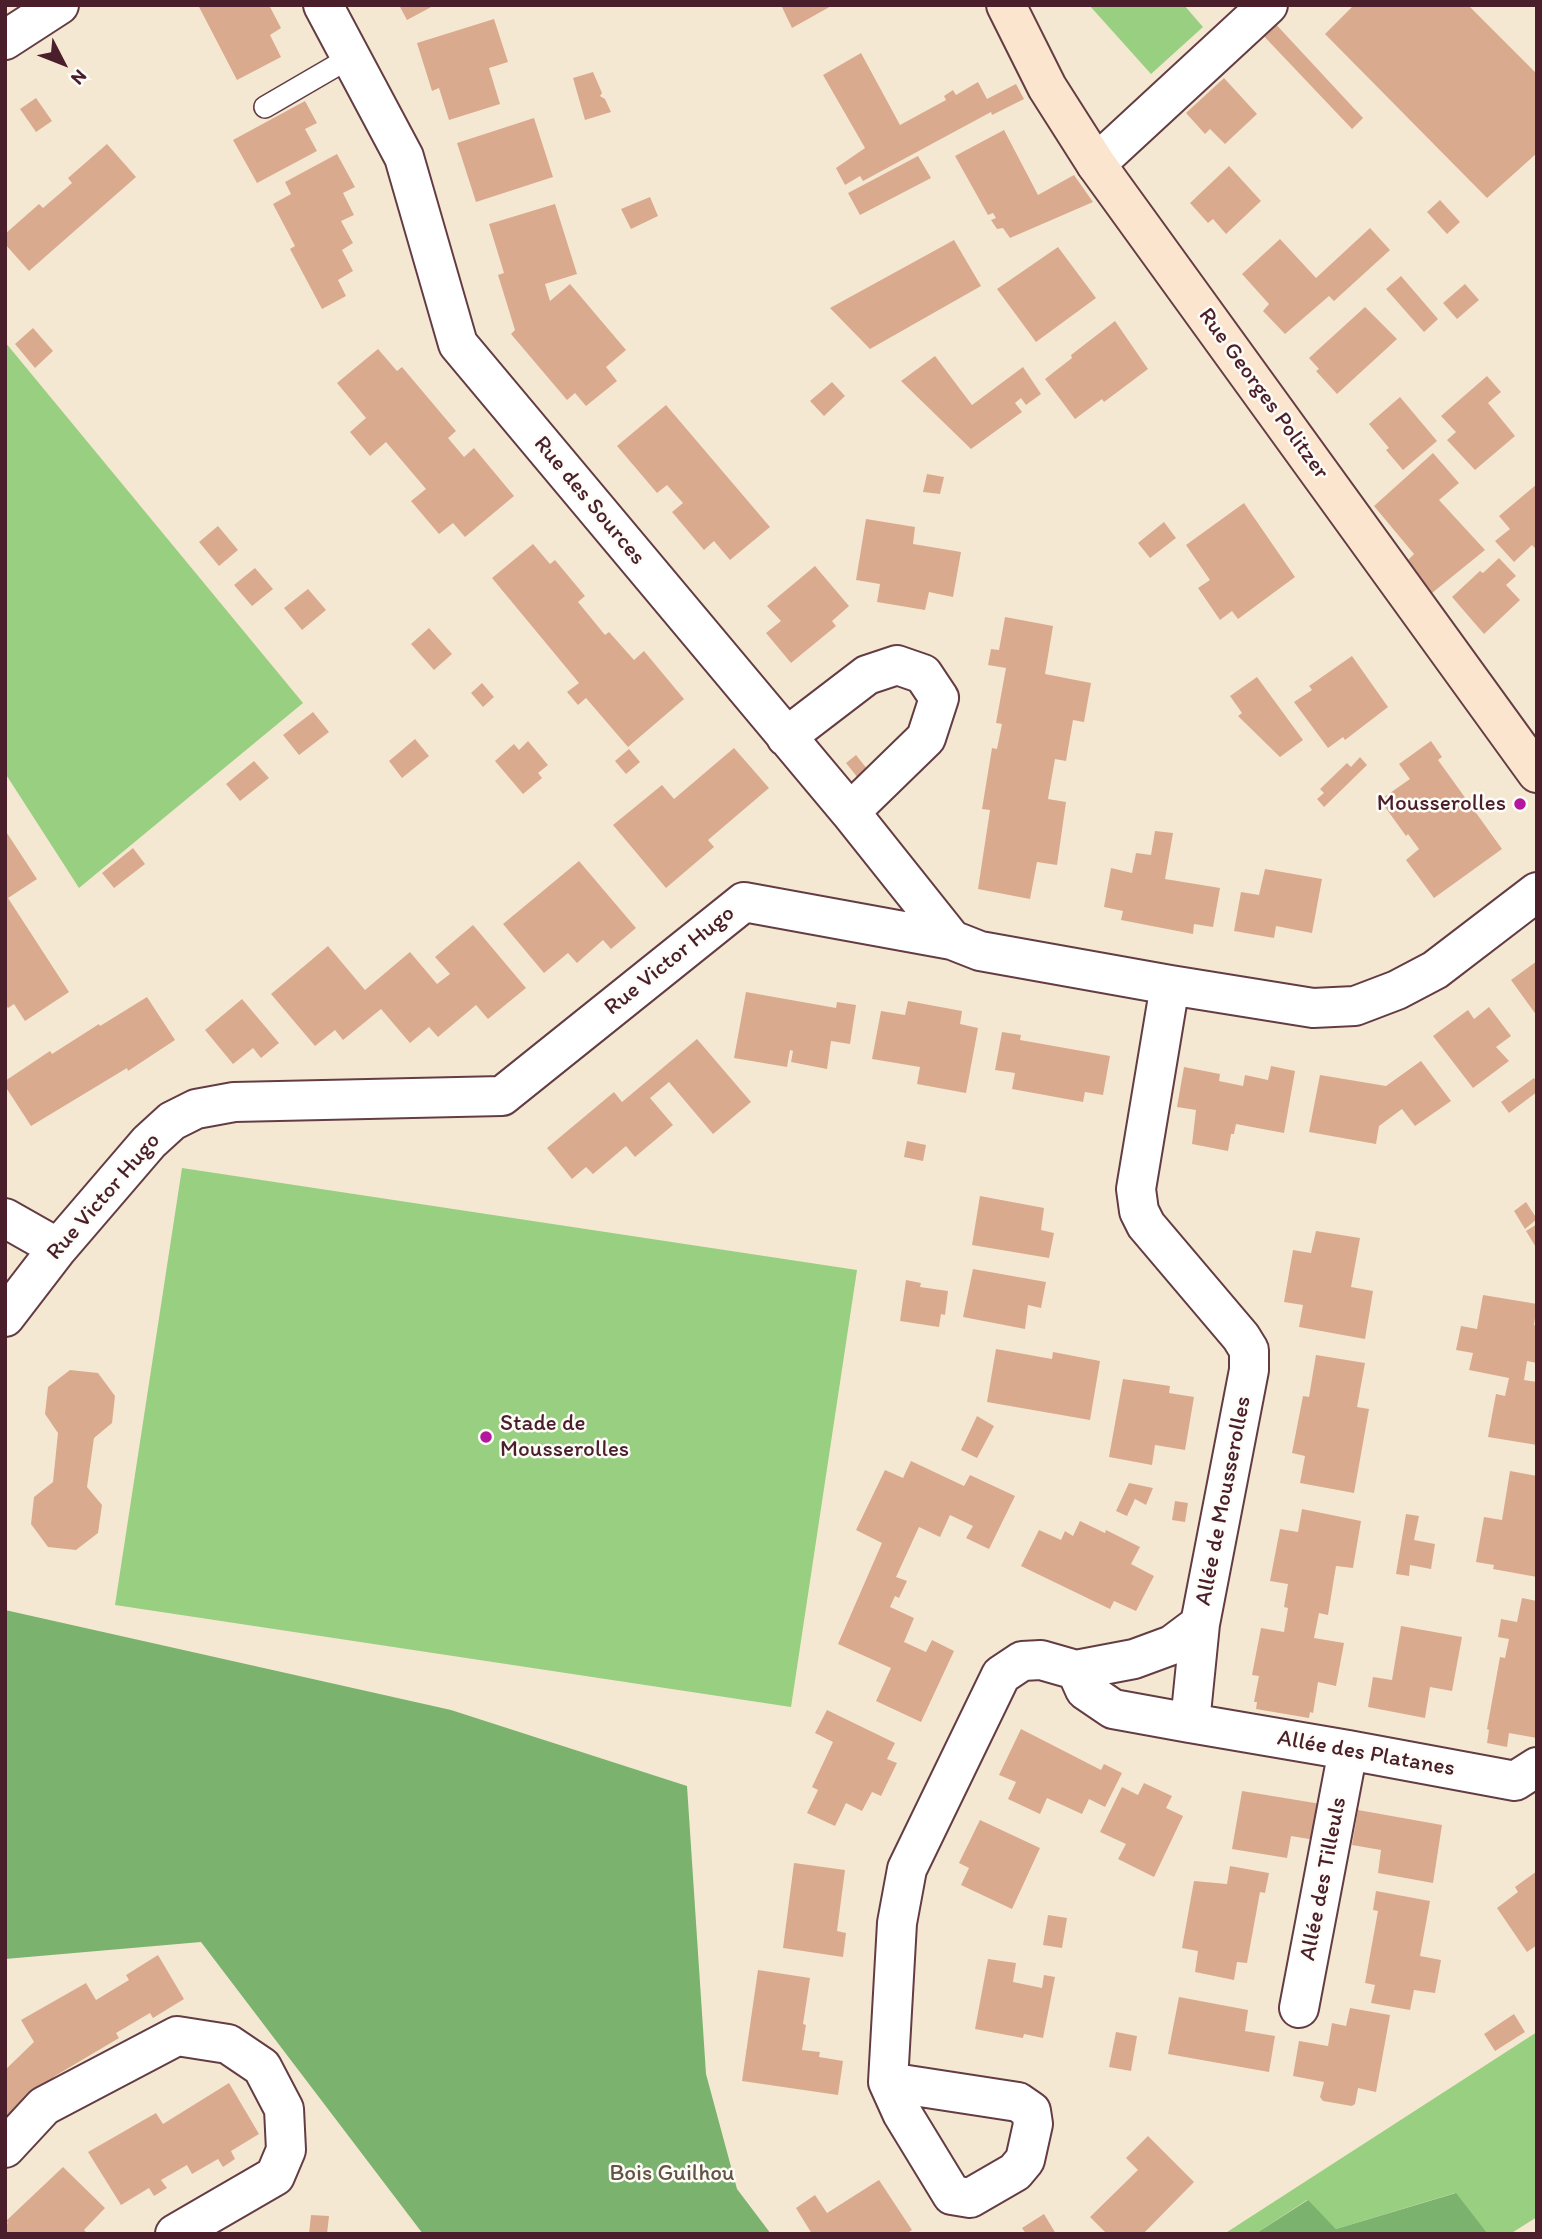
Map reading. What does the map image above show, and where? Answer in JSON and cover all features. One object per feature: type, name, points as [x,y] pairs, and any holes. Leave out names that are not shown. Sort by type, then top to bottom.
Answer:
[{"type":"street","points":[[5,40],[59,5]]},
{"type":"street","name":"Rue des Sources","points":[[323,5],[404,157],[458,344],[850,812],[951,940]]},
{"type":"street","name":"Rue Georges Politzer","points":[[1006,5],[1047,87],[1096,164],[1537,773]]},
{"type":"street","points":[[1096,164],[1268,5]]},
{"type":"street","points":[[786,737],[867,675],[897,665],[923,674],[939,698],[926,738],[850,812]]},
{"type":"street","name":"Rue Victor Hugo","points":[[5,1317],[58,1248],[149,1142],[172,1121],[196,1109],[234,1102],[502,1096],[744,902],[951,940],[980,951],[1313,1009],[1355,1006],[1397,990],[1435,970],[1537,892]]},
{"type":"street","name":"Allée de Mousserolles","points":[[888,2082],[897,1923],[907,1870],[1001,1675],[1022,1661],[1041,1660],[1076,1670],[1134,1658],[1171,1645],[1200,1624],[1249,1370],[1249,1350],[1146,1225],[1139,1211],[1136,1189],[1170,985]]},
{"type":"street","points":[[5,1217],[58,1248]]},
{"type":"street","points":[[1190,1723],[1200,1624]]},
{"type":"street","name":"Allée des Platanes","points":[[1076,1670],[1085,1690],[1113,1709],[1516,1781],[1537,1767]]},
{"type":"street","name":"Allée des Tilleuls","points":[[1300,2008],[1348,1750]]},
{"type":"street","points":[[5,2148],[44,2106],[177,2036],[228,2045],[262,2067],[284,2109],[286,2150],[275,2176],[175,2234]]},
{"type":"lane","points":[[265,107],[351,57]]},
{"type":"green space","points":[[1089,5],[1184,5],[1203,27],[1151,74]]},
{"type":"green space","points":[[5,342],[303,703],[79,888],[5,773]]},
{"type":"green space","name":"Stade de Mousserolles","points":[[182,1168],[857,1270],[791,1707],[115,1605]]},
{"type":"green space","name":"Bois Guilhou","points":[[5,1610],[451,1710],[687,1786],[706,2074],[737,2189],[771,2234],[423,2234],[201,1942],[5,1959]]},
{"type":"green space","points":[[1537,2032],[1537,2217],[1510,2234],[1488,2234],[1455,2193],[1336,2229],[1307,2200],[1255,2234],[1224,2234]]},
{"type":"green space","points":[[1456,2193],[1488,2234],[1255,2234],[1308,2200],[1336,2229]]},
{"type":"building","points":[[198,5],[269,5],[281,28],[270,35],[281,57],[237,80]]},
{"type":"building","points":[[399,5],[435,5],[407,20]]},
{"type":"building","points":[[781,5],[833,5],[792,28]]},
{"type":"building","points":[[1354,5],[1468,5],[1537,74],[1537,153],[1487,198],[1325,34]]},
{"type":"building","points":[[494,19],[508,62],[489,68],[500,104],[449,120],[439,88],[432,91],[417,43]]},
{"type":"building","points":[[1271,19],[1363,118],[1352,129],[1259,31]]},
{"type":"building","points":[[861,53],[900,125],[946,100],[944,96],[953,90],[956,95],[978,82],[987,99],[1016,84],[1024,99],[992,115],[991,112],[863,181],[860,176],[845,185],[836,168],[865,148],[823,75]]},
{"type":"building","points":[[593,72],[602,93],[600,96],[605,99],[611,112],[585,120],[573,78]]},
{"type":"building","points":[[1224,78],[1257,114],[1225,144],[1210,129],[1205,134],[1186,113]]},
{"type":"building","points":[[36,98],[52,121],[36,132],[20,109]]},
{"type":"building","points":[[305,101],[317,123],[305,129],[317,151],[257,183],[233,140]]},
{"type":"building","points":[[534,118],[553,177],[476,202],[457,143]]},
{"type":"building","points":[[1004,130],[1038,195],[1074,175],[1093,202],[1010,238],[1003,228],[997,229],[991,220],[996,218],[993,213],[988,215],[955,156]]},
{"type":"building","points":[[107,144],[136,177],[29,271],[5,244],[5,234],[39,204],[43,208],[72,183],[68,178]]},
{"type":"building","points":[[337,154],[355,187],[343,193],[354,215],[341,221],[353,243],[342,250],[353,271],[338,280],[346,296],[322,309],[290,249],[295,246],[273,204],[291,194],[285,182]]},
{"type":"building","points":[[918,156],[931,178],[860,215],[848,193]]},
{"type":"building","points":[[1229,166],[1261,201],[1226,234],[1213,219],[1208,223],[1190,203]]},
{"type":"building","points":[[650,197],[658,216],[631,229],[621,209]]},
{"type":"building","points":[[1440,200],[1460,222],[1447,234],[1427,212]]},
{"type":"building","points":[[555,204],[577,274],[545,284],[550,301],[570,284],[626,350],[606,367],[617,381],[586,406],[575,393],[567,400],[511,334],[515,330],[498,275],[504,273],[489,224]]},
{"type":"building","points":[[1370,228],[1390,250],[1334,301],[1329,296],[1285,334],[1263,311],[1269,304],[1242,274],[1280,239],[1316,278]]},
{"type":"building","points":[[954,240],[981,286],[870,349],[830,308]]},
{"type":"building","points":[[1058,247],[1096,298],[1036,342],[997,289]]},
{"type":"building","points":[[1401,276],[1438,319],[1424,332],[1386,289]]},
{"type":"building","points":[[1465,284],[1479,300],[1457,319],[1443,303]]},
{"type":"building","points":[[1365,307],[1397,339],[1337,394],[1316,371],[1319,369],[1309,358]]},
{"type":"building","points":[[1115,321],[1148,369],[1104,402],[1102,399],[1075,419],[1045,379]]},
{"type":"building","points":[[33,328],[53,351],[35,368],[15,344]]},
{"type":"building","points":[[378,349],[397,371],[402,367],[456,431],[448,438],[464,457],[474,448],[514,496],[465,537],[453,523],[439,534],[411,501],[426,489],[386,442],[370,456],[350,432],[366,418],[337,383]]},
{"type":"building","points":[[935,356],[972,405],[1023,367],[1041,394],[1026,405],[1021,398],[1015,403],[1022,412],[971,449],[901,381]]},
{"type":"building","points":[[1487,376],[1501,392],[1488,403],[1515,436],[1475,470],[1447,440],[1456,432],[1441,416]]},
{"type":"building","points":[[832,382],[845,396],[824,416],[810,401]]},
{"type":"building","points":[[1400,397],[1437,441],[1403,470],[1369,424]]},
{"type":"building","points":[[666,405],[770,527],[730,560],[714,541],[704,550],[672,512],[683,503],[667,485],[657,493],[617,446]]},
{"type":"building","points":[[1433,453],[1459,483],[1439,500],[1485,550],[1432,593],[1408,560],[1414,554],[1374,506]]},
{"type":"building","points":[[927,474],[944,477],[940,494],[923,492]]},
{"type":"building","points":[[1537,484],[1537,550],[1532,545],[1514,562],[1495,541],[1510,529],[1499,516]]},
{"type":"building","points":[[1244,503],[1295,577],[1238,619],[1232,611],[1220,620],[1198,588],[1210,580],[1186,545]]},
{"type":"building","points":[[866,519],[915,527],[913,544],[961,552],[953,597],[929,592],[925,610],[877,602],[880,584],[856,580]]},
{"type":"building","points":[[1164,522],[1176,538],[1150,558],[1138,543]]},
{"type":"building","points":[[218,526],[238,550],[219,566],[199,542]]},
{"type":"building","points":[[533,544],[550,564],[555,560],[585,596],[578,602],[605,635],[609,632],[634,660],[644,651],[684,699],[628,747],[586,698],[578,705],[567,692],[579,683],[492,578]]},
{"type":"building","points":[[1499,558],[1516,576],[1506,585],[1520,600],[1484,634],[1452,597],[1480,571],[1483,573]]},
{"type":"building","points":[[815,566],[849,606],[832,621],[836,626],[791,663],[766,633],[781,621],[767,606]]},
{"type":"building","points":[[255,568],[273,589],[252,606],[234,585]]},
{"type":"building","points":[[308,589],[326,610],[302,630],[284,608]]},
{"type":"building","points":[[1005,617],[1053,626],[1045,674],[1091,683],[1084,722],[1073,720],[1066,761],[1055,759],[1048,799],[1066,802],[1057,865],[1037,862],[1030,899],[978,889],[990,810],[982,809],[992,748],[997,749],[1002,724],[996,723],[1006,668],[988,665],[991,649],[999,650]]},
{"type":"building","points":[[429,628],[452,654],[434,670],[411,644]]},
{"type":"building","points":[[1352,656],[1388,707],[1345,740],[1343,737],[1328,748],[1294,702],[1312,690],[1309,686]]},
{"type":"building","points":[[1257,677],[1303,740],[1280,757],[1238,716],[1242,713],[1230,696]]},
{"type":"building","points":[[482,683],[494,697],[483,707],[471,693]]},
{"type":"building","points":[[313,712],[329,732],[299,755],[283,735]]},
{"type":"building","points":[[415,739],[429,756],[402,778],[389,761]]},
{"type":"building","points":[[528,741],[548,765],[538,773],[542,778],[523,794],[495,761],[514,744],[519,750]]},
{"type":"building","points":[[1431,741],[1442,757],[1438,760],[1502,849],[1434,898],[1406,860],[1419,849],[1380,800],[1410,779],[1399,764]]},
{"type":"building","points":[[734,748],[769,788],[708,840],[714,847],[666,888],[613,825],[662,785],[674,799]]},
{"type":"building","points":[[629,749],[640,762],[626,774],[615,761]]},
{"type":"building","points":[[856,755],[868,770],[858,778],[846,763]]},
{"type":"building","points":[[1360,757],[1367,765],[1324,807],[1317,799],[1324,793],[1320,789],[1347,763],[1351,767]]},
{"type":"building","points":[[254,761],[269,778],[240,801],[226,784]]},
{"type":"building","points":[[5,830],[37,879],[8,898],[69,992],[25,1021],[14,1004],[8,1008],[5,1004]]},
{"type":"building","points":[[1155,831],[1173,833],[1165,879],[1220,888],[1213,927],[1194,924],[1193,934],[1121,920],[1123,911],[1104,907],[1111,868],[1132,873],[1136,853],[1151,855]]},
{"type":"building","points":[[133,848],[145,864],[114,888],[102,873]]},
{"type":"building","points":[[579,861],[636,928],[611,949],[603,940],[577,963],[568,953],[544,973],[503,924]]},
{"type":"building","points":[[1265,869],[1322,879],[1312,933],[1276,926],[1274,938],[1234,931],[1241,892],[1259,895]]},
{"type":"building","points":[[473,925],[526,988],[488,1019],[476,1005],[438,1037],[429,1027],[410,1043],[381,1009],[343,1040],[335,1030],[315,1046],[271,994],[328,946],[365,990],[410,952],[437,984],[450,974],[435,957]]},
{"type":"building","points":[[1537,961],[1537,1016],[1511,980]]},
{"type":"building","points":[[746,992],[836,1008],[837,1002],[856,1005],[850,1044],[831,1041],[827,1069],[791,1062],[793,1051],[790,1050],[787,1067],[734,1058]]},
{"type":"building","points":[[147,997],[175,1040],[128,1071],[127,1068],[31,1126],[5,1086],[5,1081],[50,1051],[52,1054]]},
{"type":"building","points":[[242,999],[279,1043],[261,1058],[253,1048],[233,1064],[205,1030]]},
{"type":"building","points":[[908,1001],[962,1011],[960,1024],[978,1028],[966,1093],[917,1084],[920,1067],[872,1059],[881,1011],[905,1015]]},
{"type":"building","points":[[1489,1007],[1511,1036],[1496,1047],[1509,1061],[1473,1088],[1433,1036],[1468,1010],[1474,1019]]},
{"type":"building","points":[[1002,1032],[1021,1035],[1020,1040],[1110,1056],[1103,1095],[1085,1092],[1083,1102],[1012,1089],[1015,1073],[995,1070]]},
{"type":"building","points":[[697,1039],[751,1102],[713,1134],[669,1082],[650,1098],[673,1125],[635,1157],[626,1146],[593,1174],[586,1167],[572,1179],[547,1148],[614,1092],[622,1102]]},
{"type":"building","points":[[1421,1061],[1451,1101],[1415,1126],[1402,1109],[1379,1126],[1376,1144],[1309,1132],[1320,1075],[1386,1086]]},
{"type":"building","points":[[1271,1066],[1295,1071],[1284,1133],[1236,1124],[1228,1151],[1192,1144],[1196,1110],[1177,1107],[1184,1067],[1220,1074],[1219,1081],[1243,1086],[1245,1075],[1268,1080]]},
{"type":"building","points":[[1534,1078],[1537,1092],[1509,1113],[1501,1102]]},
{"type":"building","points":[[907,1141],[926,1145],[923,1161],[904,1157]]},
{"type":"building","points":[[980,1196],[1044,1208],[1041,1230],[1054,1233],[1049,1258],[972,1245]]},
{"type":"building","points":[[1526,1202],[1537,1219],[1525,1229],[1514,1211]]},
{"type":"building","points":[[1537,1224],[1537,1249],[1526,1231]]},
{"type":"building","points":[[1316,1231],[1360,1238],[1351,1287],[1373,1291],[1365,1339],[1299,1327],[1303,1305],[1284,1302],[1293,1250],[1311,1253]]},
{"type":"building","points":[[973,1269],[1046,1282],[1041,1308],[1028,1305],[1025,1329],[963,1317]]},
{"type":"building","points":[[906,1280],[921,1283],[920,1287],[948,1291],[945,1315],[941,1314],[939,1327],[900,1321]]},
{"type":"building","points":[[1483,1295],[1537,1304],[1534,1325],[1537,1326],[1537,1363],[1527,1361],[1524,1380],[1537,1382],[1537,1445],[1488,1437],[1496,1394],[1505,1396],[1509,1378],[1469,1370],[1473,1353],[1456,1350],[1461,1326],[1477,1329]]},
{"type":"building","points":[[996,1349],[1052,1359],[1053,1352],[1100,1361],[1090,1420],[987,1402]]},
{"type":"building","points":[[1316,1355],[1365,1363],[1357,1407],[1369,1409],[1354,1493],[1300,1483],[1305,1456],[1292,1453],[1303,1396],[1309,1397]]},
{"type":"building","points":[[70,1370],[98,1373],[115,1396],[112,1423],[94,1438],[87,1487],[102,1505],[98,1533],[76,1550],[48,1547],[31,1524],[34,1497],[53,1482],[58,1433],[45,1414],[48,1387]]},
{"type":"building","points":[[1123,1379],[1170,1386],[1169,1393],[1194,1397],[1185,1450],[1155,1445],[1152,1465],[1109,1457]]},
{"type":"building","points":[[977,1416],[994,1426],[977,1458],[961,1450]]},
{"type":"building","points":[[911,1461],[964,1486],[970,1475],[1015,1496],[989,1549],[966,1538],[973,1526],[950,1515],[940,1537],[919,1527],[896,1577],[907,1581],[899,1598],[895,1596],[890,1607],[914,1618],[904,1642],[926,1652],[932,1640],[954,1651],[921,1722],[876,1701],[891,1668],[838,1644],[882,1543],[856,1530],[885,1470],[903,1478]]},
{"type":"building","points":[[1510,1471],[1537,1476],[1537,1577],[1493,1569],[1494,1565],[1476,1562],[1484,1517],[1502,1520]]},
{"type":"building","points":[[1129,1483],[1153,1488],[1146,1505],[1135,1499],[1127,1516],[1116,1511]]},
{"type":"building","points":[[1175,1501],[1188,1503],[1185,1522],[1172,1520]]},
{"type":"building","points":[[1302,1509],[1361,1521],[1353,1568],[1336,1566],[1328,1615],[1319,1613],[1314,1638],[1344,1643],[1336,1686],[1318,1682],[1313,1713],[1310,1712],[1309,1718],[1256,1709],[1257,1702],[1254,1702],[1259,1676],[1252,1675],[1261,1628],[1284,1632],[1288,1584],[1270,1581],[1280,1529],[1298,1532]]},
{"type":"building","points":[[1406,1514],[1419,1516],[1414,1540],[1435,1544],[1431,1569],[1410,1565],[1409,1576],[1396,1574]]},
{"type":"building","points":[[1080,1521],[1140,1547],[1131,1564],[1154,1576],[1136,1611],[1114,1601],[1110,1609],[1021,1566],[1039,1530],[1061,1540],[1065,1531],[1073,1536]]},
{"type":"building","points":[[1522,1598],[1537,1601],[1537,1738],[1509,1733],[1507,1747],[1487,1743],[1487,1729],[1500,1657],[1505,1658],[1509,1639],[1498,1637],[1501,1619],[1517,1622]]},
{"type":"building","points":[[1401,1626],[1462,1637],[1452,1691],[1430,1687],[1425,1718],[1368,1707],[1373,1677],[1392,1680]]},
{"type":"building","points":[[827,1710],[895,1743],[887,1759],[897,1763],[881,1796],[872,1792],[862,1811],[846,1803],[835,1826],[807,1813],[818,1790],[812,1787],[833,1742],[815,1733]]},
{"type":"building","points":[[1021,1729],[1101,1770],[1104,1764],[1122,1773],[1105,1807],[1089,1799],[1082,1814],[1047,1798],[1040,1814],[1008,1799],[1016,1782],[999,1775]]},
{"type":"building","points":[[1144,1783],[1172,1796],[1166,1808],[1183,1816],[1154,1877],[1118,1859],[1126,1844],[1100,1832],[1122,1787],[1138,1795]]},
{"type":"building","points":[[1242,1791],[1327,1805],[1321,1841],[1291,1836],[1287,1858],[1232,1849]]},
{"type":"building","points":[[1358,1810],[1442,1825],[1433,1883],[1378,1873],[1381,1850],[1352,1845]]},
{"type":"building","points":[[980,1820],[1040,1848],[1012,1909],[961,1885],[969,1868],[959,1863]]},
{"type":"building","points":[[794,1863],[845,1870],[837,1931],[846,1933],[843,1957],[783,1948]]},
{"type":"building","points":[[1230,1866],[1269,1873],[1265,1893],[1260,1892],[1247,1963],[1237,1962],[1234,1980],[1195,1972],[1198,1951],[1182,1948],[1194,1881],[1227,1884]]},
{"type":"building","points":[[1537,1871],[1537,1945],[1527,1952],[1497,1908],[1518,1892],[1515,1887]]},
{"type":"building","points":[[1376,1891],[1430,1901],[1420,1956],[1441,1960],[1435,1993],[1414,1990],[1410,2010],[1371,2003],[1375,1985],[1365,1983],[1378,1911],[1373,1910]]},
{"type":"building","points":[[1048,1915],[1067,1918],[1062,1948],[1043,1945]]},
{"type":"building","points":[[158,1955],[184,1999],[153,2018],[150,2013],[116,2033],[119,2038],[55,2076],[5,2125],[5,2070],[34,2042],[21,2020],[86,1983],[96,2000],[129,1980],[126,1975]]},
{"type":"building","points":[[988,1959],[1016,1963],[1013,1982],[1042,1988],[1044,1975],[1055,1977],[1043,2038],[1024,2034],[1023,2038],[975,2029]]},
{"type":"building","points":[[758,1970],[810,1978],[802,2050],[820,2052],[819,2057],[843,2061],[838,2095],[742,2081]]},
{"type":"building","points":[[1179,1997],[1248,2010],[1245,2031],[1275,2036],[1269,2072],[1168,2054]]},
{"type":"building","points":[[1350,2008],[1390,2015],[1376,2092],[1358,2088],[1355,2104],[1352,2106],[1323,2101],[1320,2097],[1324,2082],[1293,2076],[1299,2041],[1328,2046],[1332,2023],[1346,2026]]},
{"type":"building","points":[[1514,2014],[1525,2032],[1495,2051],[1484,2034]]},
{"type":"building","points":[[1116,2032],[1137,2036],[1131,2071],[1109,2067]]},
{"type":"building","points":[[229,2083],[259,2134],[231,2151],[235,2159],[223,2167],[218,2159],[192,2174],[187,2165],[161,2180],[167,2188],[154,2196],[149,2188],[121,2205],[88,2152],[156,2113],[163,2124]]},
{"type":"building","points":[[1148,2136],[1194,2182],[1143,2234],[1107,2234],[1090,2217],[1138,2170],[1126,2158]]},
{"type":"building","points":[[63,2167],[105,2208],[84,2230],[88,2234],[5,2234],[5,2225],[8,2223],[6,2221]]},
{"type":"building","points":[[879,2180],[912,2230],[906,2234],[812,2234],[796,2208],[815,2195],[827,2213]]},
{"type":"building","points":[[1044,2214],[1056,2234],[1026,2234],[1022,2228]]},
{"type":"building","points":[[311,2215],[329,2216],[327,2234],[309,2234]]},
{"type":"place","name":"Mousserolles","points":[[1520,804]]},
{"type":"place","name":"Stade de Mousserolles","points":[[486,1437]]}]
